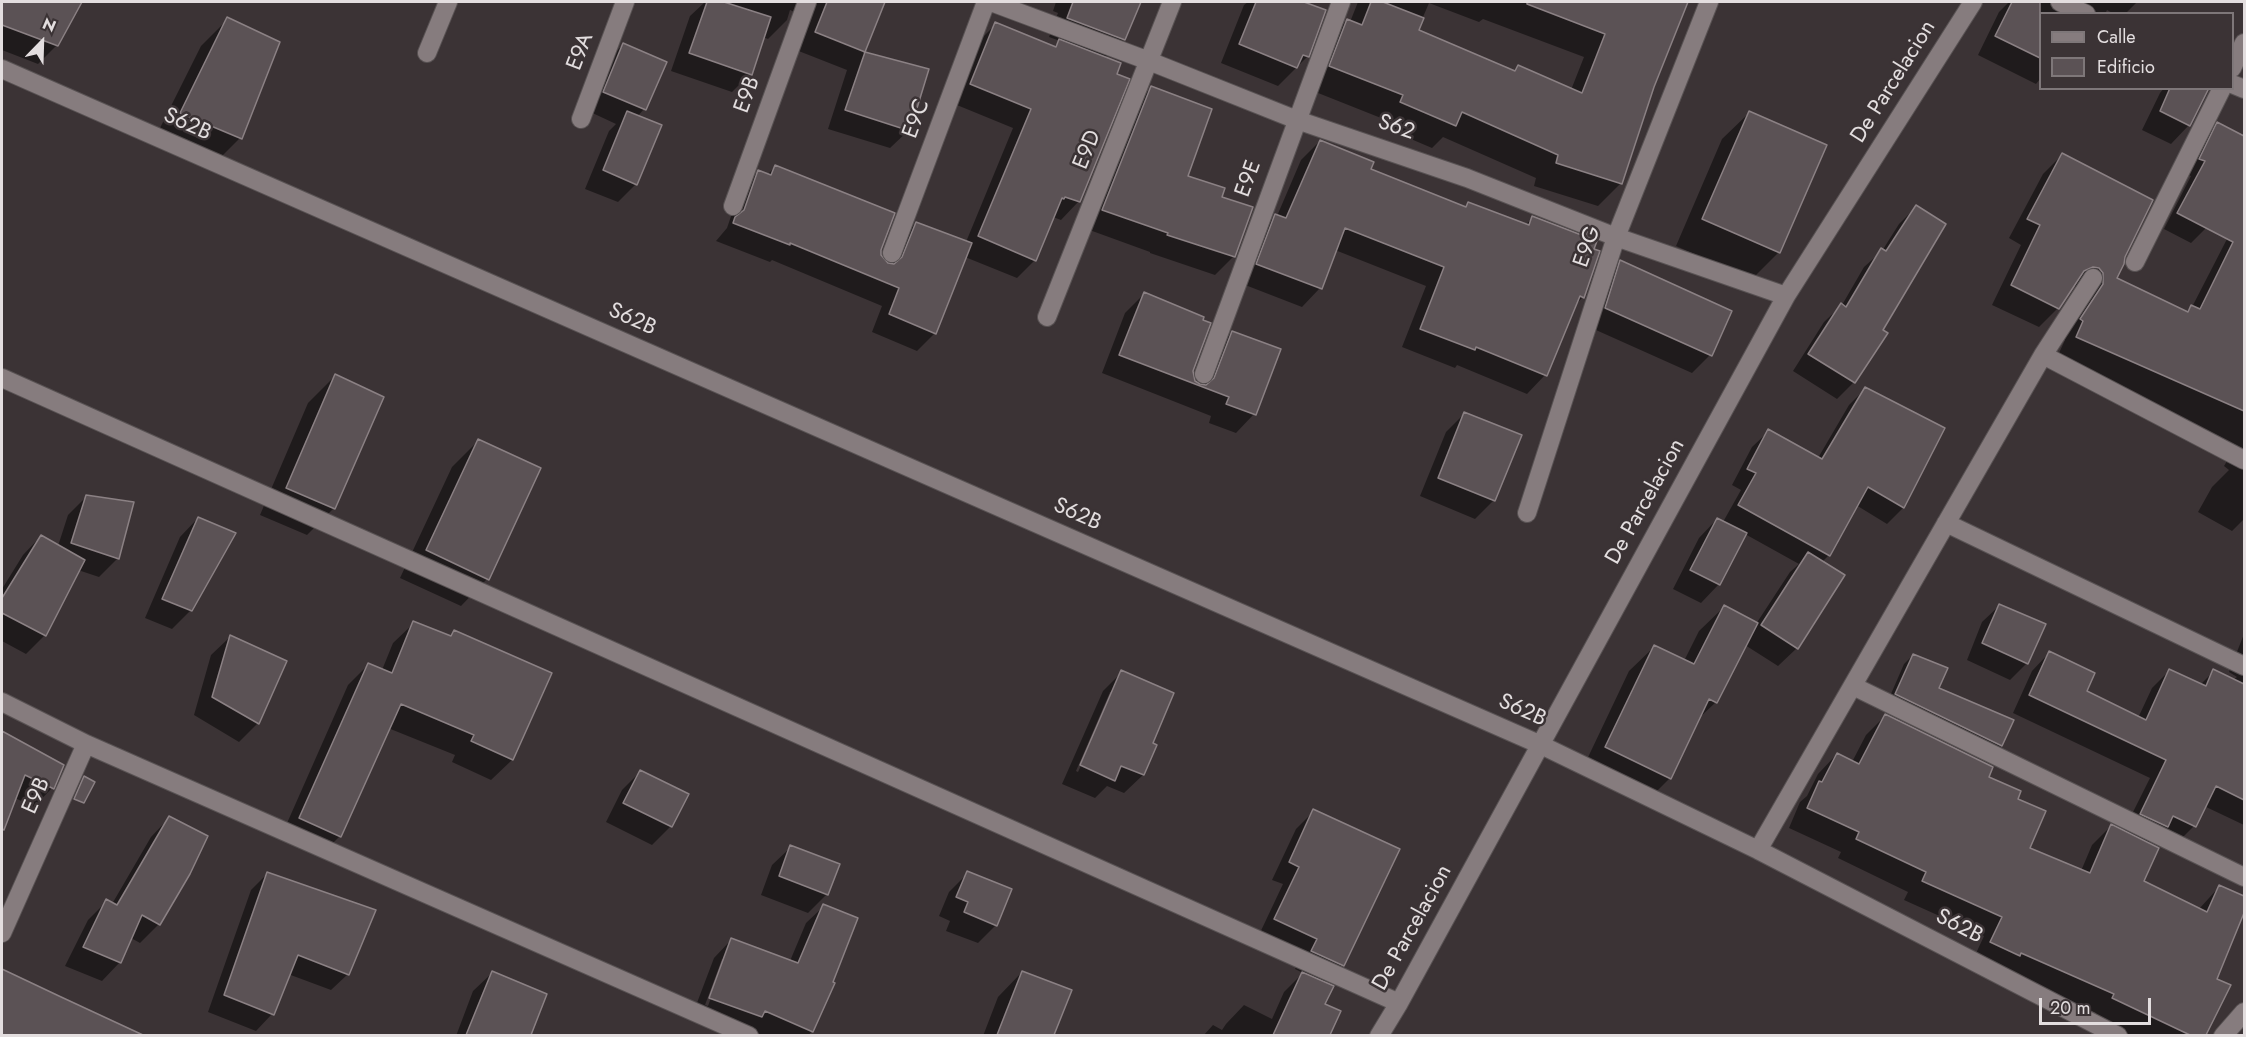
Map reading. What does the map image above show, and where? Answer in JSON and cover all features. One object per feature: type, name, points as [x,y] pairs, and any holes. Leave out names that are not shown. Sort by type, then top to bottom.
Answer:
[{"type":"street","points":[[427,53],[448,2]]},
{"type":"street","name":"E9A","points":[[581,119],[625,2]]},
{"type":"street","name":"E9B","points":[[733,206],[807,2]]},
{"type":"street","name":"E9C","points":[[892,254],[986,2]]},
{"type":"street","name":"S62","points":[[991,2],[1297,120],[1467,178],[1616,237],[1786,296]]},
{"type":"street","name":"E9D","points":[[1047,317],[1172,2]]},
{"type":"street","name":"E9E","points":[[1204,374],[1341,2]]},
{"type":"street","name":"E9G","points":[[1527,513],[1616,237],[1709,2]]},
{"type":"street","name":"De Parcelacion","points":[[1379,1035],[1399,1003],[1786,296],[1973,2]]},
{"type":"street","points":[[2060,2],[2082,12]]},
{"type":"street","points":[[2234,64],[2244,43]]},
{"type":"street","name":"S62B","points":[[2,69],[1541,745],[1758,850],[2118,1035]]},
{"type":"street","points":[[2135,262],[2221,90]]},
{"type":"street","points":[[1758,850],[2043,355],[2093,278]]},
{"type":"street","points":[[2043,355],[2244,460]]},
{"type":"street","points":[[2,378],[1399,1003]]},
{"type":"street","points":[[1946,523],[2244,666]]},
{"type":"street","points":[[1853,686],[2244,877]]},
{"type":"street","points":[[2,702],[86,744],[749,1035]]},
{"type":"street","name":"E9B","points":[[2,933],[86,744]]},
{"type":"street","points":[[2223,1035],[2244,1012]]},
{"type":"building","points":[[2,2],[82,2],[58,46],[2,25]]},
{"type":"building","points":[[707,2],[724,2],[771,17],[752,75],[689,53]]},
{"type":"building","points":[[827,2],[885,2],[865,52],[815,32]]},
{"type":"building","points":[[1073,2],[1141,2],[1125,40],[1067,18]]},
{"type":"building","points":[[1256,2],[1304,2],[1326,10],[1309,57],[1303,55],[1297,68],[1239,44]]},
{"type":"building","points":[[1371,2],[1383,2],[1424,18],[1419,30],[1515,71],[1518,65],[1582,93],[1605,34],[1527,4],[1527,2],[1688,2],[1654,87],[1622,184],[1556,163],[1558,155],[1462,112],[1456,126],[1400,102],[1403,95],[1329,66],[1347,19],[1362,25]]},
{"type":"building","points":[[2012,2],[2040,2],[2039,58],[1995,36]]},
{"type":"building","points":[[227,17],[280,42],[242,139],[180,113]]},
{"type":"building","points":[[995,22],[1056,47],[1059,39],[1121,63],[1117,74],[1130,79],[1080,202],[1062,198],[1036,261],[978,236],[1031,109],[970,84]]},
{"type":"building","points":[[623,43],[667,62],[646,110],[603,92]]},
{"type":"building","points":[[865,52],[929,69],[910,131],[845,110]]},
{"type":"building","points":[[1151,86],[1212,109],[1188,176],[1225,188],[1222,197],[1253,207],[1235,257],[1167,235],[1168,233],[1102,210]]},
{"type":"building","points":[[2169,90],[2208,90],[2190,126],[2160,111]]},
{"type":"building","points":[[627,111],[662,125],[637,185],[603,170]]},
{"type":"building","points":[[1749,111],[1827,145],[1780,253],[1702,219]]},
{"type":"building","points":[[2217,122],[2244,136],[2244,411],[2076,337],[2083,321],[2080,319],[2103,284],[2103,273],[2099,268],[2093,267],[2084,271],[2059,309],[2011,285],[2040,225],[2027,219],[2062,153],[2153,200],[2117,278],[2188,312],[2191,305],[2200,309],[2233,242],[2177,213],[2205,161],[2199,159]]},
{"type":"building","points":[[1320,140],[1374,162],[1371,169],[1466,207],[1468,202],[1529,225],[1532,216],[1597,241],[1594,249],[1600,251],[1584,298],[1580,296],[1547,376],[1476,347],[1475,350],[1420,329],[1444,267],[1345,228],[1322,289],[1256,264],[1275,214],[1286,218]]},
{"type":"building","points":[[775,165],[895,213],[881,250],[881,255],[888,263],[894,264],[902,257],[916,222],[972,243],[936,334],[889,314],[899,288],[790,243],[790,245],[733,223],[735,217],[744,210],[758,170],[771,175]]},
{"type":"building","points":[[1916,205],[1946,224],[1883,330],[1888,333],[1855,383],[1808,354],[1841,303],[1846,307],[1881,248],[1886,251]]},
{"type":"building","points":[[1620,260],[1732,311],[1712,356],[1605,308]]},
{"type":"building","points":[[1144,292],[1204,317],[1203,320],[1211,323],[1193,371],[1195,381],[1200,384],[1206,385],[1214,378],[1232,331],[1281,349],[1256,415],[1226,404],[1229,397],[1119,355]]},
{"type":"building","points":[[335,374],[384,397],[335,509],[286,488]]},
{"type":"building","points":[[1865,387],[1945,428],[1904,508],[1868,487],[1830,556],[1738,505],[1756,473],[1747,469],[1768,429],[1822,459]]},
{"type":"building","points":[[1464,412],[1522,435],[1495,501],[1438,478]]},
{"type":"building","points":[[478,439],[541,468],[489,580],[426,550]]},
{"type":"building","points":[[86,495],[134,502],[119,559],[71,543]]},
{"type":"building","points":[[198,517],[236,533],[192,611],[162,599]]},
{"type":"building","points":[[1717,518],[1747,533],[1720,585],[1690,570]]},
{"type":"building","points":[[41,535],[85,560],[46,636],[2,613],[2,598]]},
{"type":"building","points":[[1808,552],[1845,575],[1798,649],[1761,625]]},
{"type":"building","points":[[1999,604],[2046,624],[2028,664],[1982,643]]},
{"type":"building","points":[[1724,605],[1758,623],[1717,703],[1709,699],[1671,779],[1605,747],[1654,645],[1694,664]]},
{"type":"building","points":[[413,621],[451,636],[454,630],[552,673],[513,760],[471,741],[474,735],[401,704],[341,837],[299,818],[368,663],[392,673]]},
{"type":"building","points":[[230,635],[287,661],[259,724],[212,697]]},
{"type":"building","points":[[2049,651],[2095,673],[2087,691],[2146,720],[2169,669],[2206,686],[2213,669],[2244,684],[2244,800],[2216,786],[2196,827],[2173,816],[2168,827],[2140,814],[2166,760],[2029,695]]},
{"type":"building","points":[[1913,654],[1948,668],[1939,688],[2014,720],[2002,746],[1895,694]]},
{"type":"building","points":[[1121,670],[1174,693],[1153,743],[1157,745],[1144,775],[1121,766],[1115,781],[1080,765]]},
{"type":"building","points":[[1885,714],[1993,767],[1989,777],[2021,791],[2018,799],[2046,811],[2030,848],[2090,873],[2111,824],[2159,848],[2144,881],[2207,912],[2219,885],[2244,896],[2244,913],[2217,979],[2231,985],[2206,1035],[2190,1035],[2112,998],[2114,994],[2021,953],[2020,956],[1990,942],[2002,917],[1922,881],[1926,872],[1856,839],[1859,832],[1807,808],[1819,781],[1822,782],[1837,753],[1859,764]]},
{"type":"building","points":[[2,731],[64,765],[54,789],[25,775],[4,830],[2,829]]},
{"type":"building","points":[[640,770],[689,794],[672,827],[623,803]]},
{"type":"building","points":[[84,776],[95,782],[84,803],[74,799]]},
{"type":"building","points":[[1313,809],[1400,849],[1344,966],[1311,951],[1317,939],[1274,919],[1299,867],[1289,862]]},
{"type":"building","points":[[169,816],[208,836],[190,874],[160,925],[142,915],[121,963],[83,947],[106,899],[117,905]]},
{"type":"building","points":[[790,845],[840,864],[828,895],[779,876]]},
{"type":"building","points":[[967,871],[1012,889],[997,926],[964,912],[968,902],[956,897]]},
{"type":"building","points":[[267,872],[376,910],[349,975],[298,955],[274,1015],[224,995]]},
{"type":"building","points":[[823,904],[858,918],[833,982],[835,983],[813,1032],[765,1011],[762,1017],[709,998],[731,938],[798,963]]},
{"type":"building","points":[[2,969],[59,996],[143,1035],[2,1035]]},
{"type":"building","points":[[492,971],[547,994],[531,1035],[466,1035]]},
{"type":"building","points":[[1022,971],[1072,990],[1054,1035],[997,1035]]},
{"type":"building","points":[[1302,972],[1334,986],[1325,1004],[1341,1011],[1330,1035],[1273,1035]]}]
